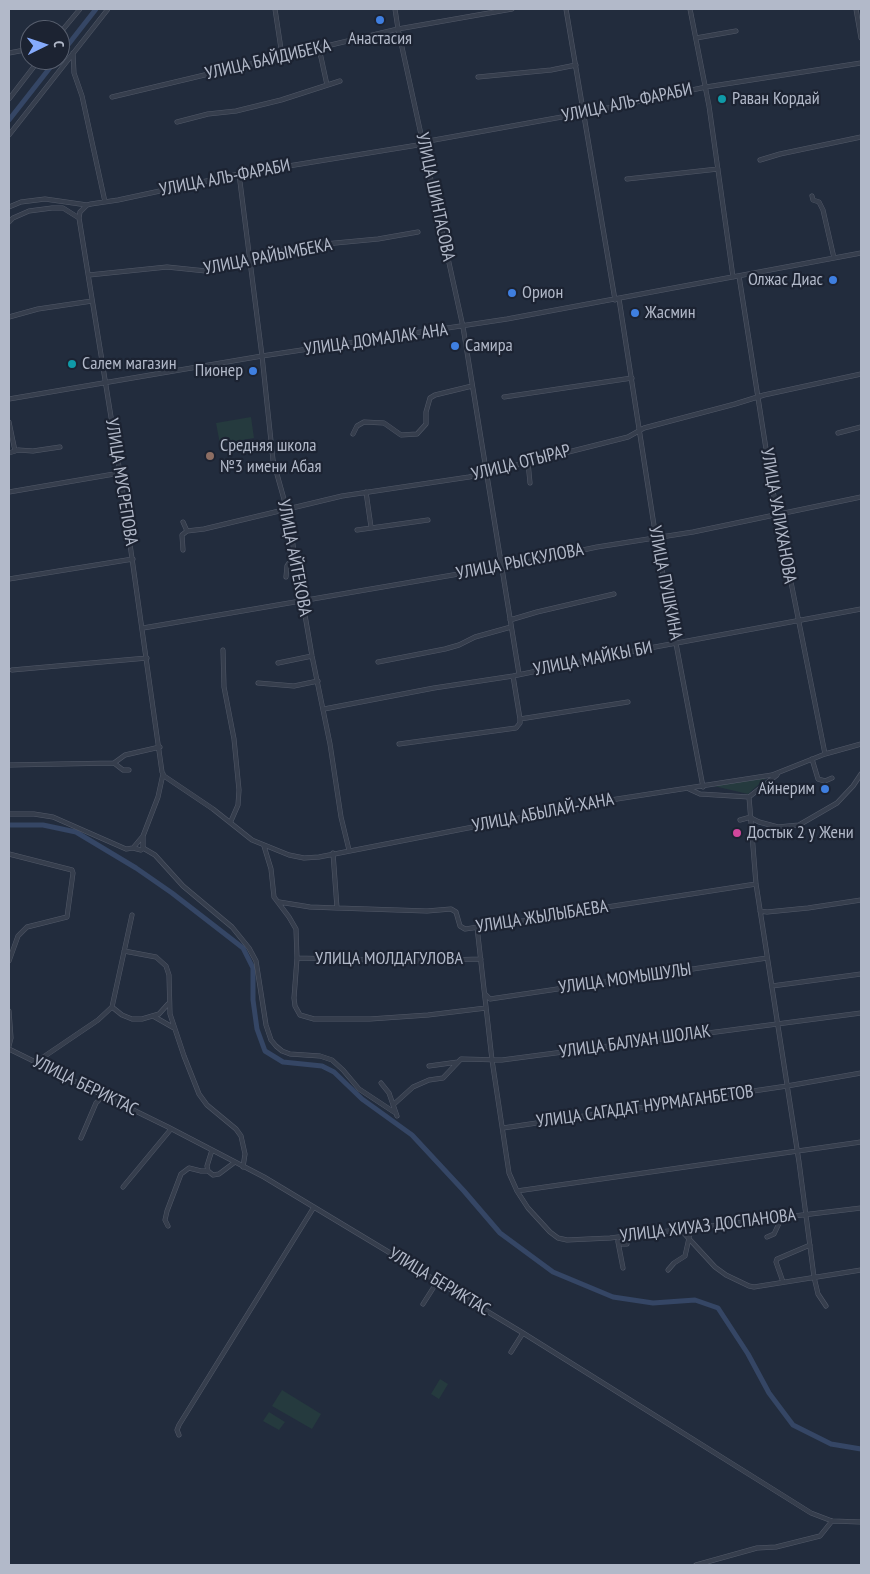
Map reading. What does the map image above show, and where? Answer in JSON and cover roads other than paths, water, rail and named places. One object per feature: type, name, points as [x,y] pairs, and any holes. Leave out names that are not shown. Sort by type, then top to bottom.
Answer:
[{"type":"street","points":[[70,22],[80,9]]},
{"type":"street","points":[[9,135],[108,9]]},
{"type":"street","points":[[275,9],[281,49],[284,56]]},
{"type":"street","name":"УЛИЦА ШИНТАСОВА","points":[[395,9],[463,327],[519,674]]},
{"type":"street","name":"УЛИЦА БАЙДИБЕКА","points":[[112,97],[398,30],[512,9]]},
{"type":"street","name":"УЛИЦА ПУШКИНА","points":[[566,9],[632,378],[656,538],[703,786]]},
{"type":"street","points":[[690,9],[706,87],[733,277]]},
{"type":"street","points":[[856,9],[861,38]]},
{"type":"street","points":[[696,38],[736,31]]},
{"type":"street","points":[[319,48],[327,85]]},
{"type":"street","points":[[73,52],[74,73],[83,103],[105,202]]},
{"type":"street","name":"УЛИЦА АЛЬ-ФАРАБИ","points":[[9,207],[21,202],[44,199],[87,205],[105,202],[238,174],[423,143],[584,113],[706,87],[861,63]]},
{"type":"street","points":[[478,77],[544,71],[576,65]]},
{"type":"street","points":[[9,99],[31,70]]},
{"type":"street","name":"УЛИЦА БАЙДИБЕКА","points":[[177,122],[281,100],[340,81]]},
{"type":"street","points":[[760,160],[861,137]]},
{"type":"street","points":[[627,179],[718,169]]},
{"type":"street","name":"УЛИЦА АЙТЕКОВА","points":[[238,174],[262,356],[273,460],[287,510],[302,602],[324,709],[338,798],[349,850]]},
{"type":"street","points":[[812,196],[813,200],[819,202],[823,210],[834,258]]},
{"type":"street","points":[[9,222],[13,218],[29,211],[52,208],[63,208],[79,218],[80,212],[87,205]]},
{"type":"street","name":"УЛИЦА МУСРЕПОВА","points":[[79,218],[120,473],[160,747]]},
{"type":"street","name":"УЛИЦА РАЙЫМБЕКА","points":[[89,275],[167,266],[206,271],[258,256],[314,245],[378,239],[418,232]]},
{"type":"street","name":"УЛИЦА ДОМАЛАК АНА","points":[[9,399],[262,356],[463,327],[861,253]]},
{"type":"street","name":"УЛИЦА УАЛИХАНОВА","points":[[739,276],[777,514],[825,754]]},
{"type":"street","points":[[9,317],[38,309],[92,301]]},
{"type":"street","name":"УЛИЦА ОТЫРАР","points":[[186,531],[204,529],[366,492],[486,473],[628,437],[640,429],[757,397],[861,374]]},
{"type":"street","points":[[504,397],[632,378]]},
{"type":"street","points":[[353,434],[357,426],[364,422],[384,424],[401,435],[417,434],[426,424],[426,412],[430,398],[435,395],[472,386]]},
{"type":"street","points":[[9,422],[15,451]]},
{"type":"street","points":[[838,433],[861,428]]},
{"type":"street","points":[[9,453],[60,447]]},
{"type":"street","points":[[528,462],[530,483]]},
{"type":"street","points":[[9,492],[120,473]]},
{"type":"street","points":[[366,492],[371,528]]},
{"type":"street","name":"УЛИЦА РЫСКУЛОВА","points":[[143,628],[542,560],[576,551],[693,532],[861,497]]},
{"type":"street","points":[[357,530],[428,520]]},
{"type":"street","points":[[183,522],[186,531],[182,535],[183,550]]},
{"type":"street","points":[[9,579],[133,559]]},
{"type":"street","points":[[286,578],[287,566],[295,560]]},
{"type":"street","points":[[510,620],[614,594]]},
{"type":"street","name":"УЛИЦА МАЙКЫ БИ","points":[[324,709],[434,688],[513,676],[861,609]]},
{"type":"street","points":[[378,662],[445,649],[459,645],[475,636],[510,627]]},
{"type":"street","points":[[223,650],[224,687],[234,739],[239,790],[238,805],[231,822]]},
{"type":"street","points":[[278,663],[312,656]]},
{"type":"street","points":[[12,670],[120,662],[147,658]]},
{"type":"street","points":[[399,744],[514,729],[518,726],[520,719],[513,676]]},
{"type":"street","points":[[258,684],[294,686],[318,681]]},
{"type":"street","points":[[520,719],[628,702]]},
{"type":"street","name":"УЛИЦА АБЫЛАЙ-ХАНА","points":[[163,774],[179,788],[231,822],[244,835],[264,846],[288,855],[304,858],[609,800],[689,789],[779,773],[825,754],[861,744]]},
{"type":"street","points":[[9,765],[114,762],[125,755],[160,747],[163,774],[158,797],[143,836],[143,848]]},
{"type":"street","points":[[812,759],[818,780],[832,778]]},
{"type":"street","points":[[114,762],[123,770],[129,770]]},
{"type":"street","points":[[689,789],[700,794],[749,797],[779,773]]},
{"type":"street","points":[[740,820],[751,818],[778,827],[799,825],[837,803],[861,774]]},
{"type":"street","points":[[749,797],[756,884],[798,1151],[814,1277],[818,1294],[826,1306]]},
{"type":"street","points":[[9,814],[34,814],[53,817],[126,849],[141,850],[143,848],[155,855],[183,886],[232,927],[249,948],[257,969],[265,1020],[271,1040],[276,1046],[290,1054],[320,1056],[332,1060],[359,1089],[396,1114],[389,1093],[381,1083]]},
{"type":"street","points":[[132,848],[143,836]]},
{"type":"street","points":[[264,846],[271,869],[274,897],[296,929],[295,1006],[300,1015],[314,1018],[395,1017],[486,1008]]},
{"type":"street","points":[[333,853],[337,908]]},
{"type":"street","points":[[9,854],[72,870],[67,917],[27,927],[18,936],[9,961]]},
{"type":"street","name":"УЛИЦА ЖЫЛЫБАЕВА","points":[[278,902],[310,907],[451,910],[456,912],[462,928],[572,914],[581,910],[756,884]]},
{"type":"street","points":[[760,911],[800,909],[861,900]]},
{"type":"street","points":[[36,1062],[98,1020],[112,1007],[132,915]]},
{"type":"street","points":[[477,927],[492,1060],[502,1128],[509,1172],[517,1191],[543,1225],[558,1238],[567,1240],[614,1239],[627,1244]]},
{"type":"street","points":[[124,951],[156,957],[166,966],[169,975],[169,1002],[174,1028],[199,1094],[207,1105],[236,1129],[241,1136],[245,1154],[243,1167]]},
{"type":"street","name":"УЛИЦА МОЛДАГУЛОВА","points":[[297,958],[413,961],[481,959]]},
{"type":"street","name":"УЛИЦА МОМЫШУЛЫ","points":[[485,994],[490,999],[768,958]]},
{"type":"street","points":[[772,986],[861,974]]},
{"type":"street","points":[[112,1007],[122,1015],[132,1019],[153,1016],[164,1009],[169,1002]]},
{"type":"street","points":[[9,1011],[11,1038],[9,1048]]},
{"type":"street","name":"УЛИЦА БАЛУАН ШОЛАК","points":[[428,1066],[472,1058],[492,1060],[778,1022],[861,1013]]},
{"type":"street","points":[[153,1016],[174,1028]]},
{"type":"street","name":"УЛИЦА БЕРИКТАС","points":[[9,1048],[212,1150],[314,1207],[523,1333],[811,1513],[832,1521],[861,1522]]},
{"type":"street","points":[[393,1104],[413,1087],[428,1080],[444,1078],[458,1062]]},
{"type":"street","name":"УЛИЦА САГАДАТ НУРМАГАНБЕТОВ","points":[[502,1128],[788,1086],[861,1073]]},
{"type":"street","points":[[81,1138],[96,1103],[104,1095]]},
{"type":"street","points":[[123,1187],[170,1129]]},
{"type":"street","points":[[517,1191],[861,1142]]},
{"type":"street","points":[[208,1171],[207,1166],[212,1150]]},
{"type":"street","points":[[168,1226],[165,1220],[180,1174],[188,1168],[201,1172],[208,1171],[214,1175],[219,1174],[235,1162]]},
{"type":"street","points":[[179,1435],[178,1425],[314,1207]]},
{"type":"street","name":"УЛИЦА ХИУАЗ ДОСПАНОВА","points":[[614,1239],[861,1208]]},
{"type":"street","points":[[767,1237],[774,1234],[782,1217]]},
{"type":"street","points":[[668,1270],[674,1263],[685,1256],[691,1229]]},
{"type":"street","points":[[681,1230],[715,1267],[737,1281],[754,1287],[861,1270]]},
{"type":"street","points":[[614,1239],[623,1268]]},
{"type":"street","points":[[783,1282],[776,1262],[777,1259],[810,1245]]},
{"type":"street","points":[[423,1304],[437,1282]]},
{"type":"street","points":[[512,1352],[523,1333]]},
{"type":"street","points":[[696,1565],[757,1548],[776,1547],[820,1536],[832,1521]]},
{"type":"waterway","points":[[70,42],[96,9]]},
{"type":"waterway","points":[[9,120],[48,70]]},
{"type":"waterway","points":[[9,825],[43,825],[76,832],[136,868],[172,893],[243,948],[253,968],[253,1000],[257,1029],[265,1051],[283,1062],[322,1066],[334,1072],[362,1099],[412,1135],[500,1233],[553,1272],[613,1297],[653,1303],[695,1300],[718,1308],[748,1354],[769,1393],[793,1425],[831,1444],[861,1449]]},
{"type":"place","name":"Анастасия","points":[[380,20]]},
{"type":"place","name":"Раван Кордай","points":[[722,99]]},
{"type":"place","name":"Олжас Диас","points":[[833,280]]},
{"type":"place","name":"Орион","points":[[512,293]]},
{"type":"place","name":"Жасмин","points":[[635,313]]},
{"type":"place","name":"Самира","points":[[455,346]]},
{"type":"place","name":"Салем магазин","points":[[72,364]]},
{"type":"place","name":"Пионер","points":[[253,371]]},
{"type":"place","name":"Средняя школа №3 имени Абая","points":[[210,456]]},
{"type":"place","name":"Айнерим","points":[[825,789]]},
{"type":"place","name":"Достык 2 у Жени","points":[[737,833]]}]
